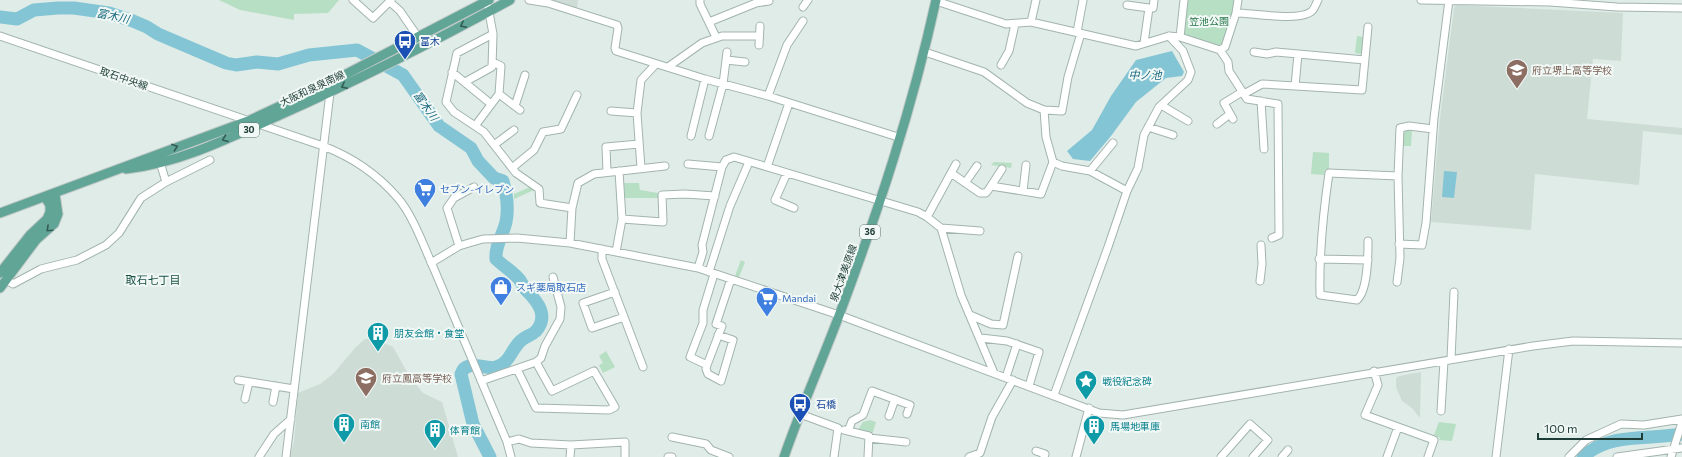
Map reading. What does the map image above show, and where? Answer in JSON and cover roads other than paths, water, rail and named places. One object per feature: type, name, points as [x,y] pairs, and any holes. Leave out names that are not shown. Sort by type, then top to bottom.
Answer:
[{"type":"main road","name":"大阪和泉泉南線","points":[[0,213],[55,194],[113,171],[139,168],[159,158],[378,68],[510,0]]},
{"type":"main road","name":"泉大津美原線","points":[[784,457],[881,200],[901,138],[925,52],[936,0]]},
{"type":"main road","name":"大阪和泉泉南線","points":[[159,158],[205,147],[261,124],[328,89],[368,62],[488,1]]},
{"type":"main road","points":[[3,276],[36,240],[54,224],[58,214],[55,194]]},
{"type":"main road","points":[[0,288],[3,276],[30,235],[47,219],[50,212],[50,205],[45,197]]},
{"type":"street","points":[[353,0],[373,18],[391,1],[400,11],[418,37]]},
{"type":"street","points":[[529,0],[556,5],[617,24],[616,51],[705,80],[768,96],[901,138]]},
{"type":"street","points":[[700,0],[700,4],[715,35]]},
{"type":"street","points":[[803,7],[808,0]]},
{"type":"street","points":[[936,0],[1006,24],[1030,22],[1136,46],[1169,36],[1180,37],[1220,50],[1228,62],[1229,71],[1247,98],[1278,104],[1279,235],[1272,238]]},
{"type":"street","points":[[1030,22],[1036,0]]},
{"type":"street","points":[[925,52],[984,72],[1027,103],[1044,110],[1062,111],[1068,77],[1079,33],[1083,0]]},
{"type":"street","points":[[1127,5],[1153,8],[1154,0]]},
{"type":"street","points":[[1180,37],[1184,0]]},
{"type":"street","points":[[1220,50],[1225,47],[1236,13],[1238,0]]},
{"type":"street","points":[[1236,13],[1277,16],[1303,15],[1312,11],[1318,0]]},
{"type":"street","points":[[1422,0],[1617,4],[1682,8]]},
{"type":"street","points":[[1399,244],[1422,245],[1426,223],[1433,129],[1449,0]]},
{"type":"street","points":[[465,82],[492,67],[493,34],[488,12],[488,1]]},
{"type":"street","points":[[709,22],[756,3],[769,1]]},
{"type":"street","points":[[1144,44],[1149,8]]},
{"type":"street","points":[[768,96],[787,45],[803,21]]},
{"type":"street","points":[[1001,65],[1009,51],[1015,24]]},
{"type":"street","points":[[759,45],[760,26]]},
{"type":"street","points":[[1217,124],[1232,116],[1224,103],[1262,84],[1362,90],[1368,27]]},
{"type":"street","points":[[493,34],[458,53],[452,72],[446,102],[454,112],[484,132],[516,173],[539,189],[540,203],[572,208]]},
{"type":"street","name":"取石中央線","points":[[0,36],[323,146],[344,154],[368,169],[398,198],[411,220],[431,263],[507,442],[511,457]]},
{"type":"street","points":[[668,67],[702,43],[722,36],[759,36]]},
{"type":"street","points":[[1054,395],[1108,247],[1127,190],[1138,168],[1144,135],[1161,105],[1188,80],[1191,72],[1183,51],[1169,36]]},
{"type":"street","points":[[709,136],[722,84],[727,52]]},
{"type":"street","points":[[1254,52],[1268,54],[1276,52],[1365,60]]},
{"type":"street","points":[[1295,86],[1298,54]]},
{"type":"street","points":[[726,60],[745,62]]},
{"type":"street","points":[[475,126],[499,94],[501,66],[493,62]]},
{"type":"street","points":[[641,168],[637,113],[641,80],[656,64]]},
{"type":"street","points":[[452,72],[492,104]]},
{"type":"street","points":[[499,94],[517,108],[526,75]]},
{"type":"street","points":[[691,136],[705,80]]},
{"type":"street","points":[[286,457],[323,146],[328,89]]},
{"type":"street","points":[[512,168],[534,150],[543,132],[562,129],[577,95]]},
{"type":"street","points":[[1261,101],[1264,150]]},
{"type":"street","points":[[766,167],[789,103]]},
{"type":"street","points":[[1161,105],[1188,121]]},
{"type":"street","points":[[990,186],[1041,194],[1052,162],[1046,138],[1044,110]]},
{"type":"street","points":[[610,111],[637,113]]},
{"type":"street","points":[[1397,282],[1399,244],[1398,176],[1400,128],[1409,126],[1433,129]]},
{"type":"street","points":[[1148,127],[1173,135]]},
{"type":"street","points":[[494,145],[514,130]]},
{"type":"street","points":[[1090,171],[1114,143]]},
{"type":"street","points":[[607,172],[606,147],[639,144]]},
{"type":"street","points":[[698,268],[703,252],[702,245],[722,167],[726,160],[734,157],[881,200],[927,217],[942,228],[980,231]]},
{"type":"street","points":[[159,158],[166,182]]},
{"type":"street","points":[[3,276],[13,284],[41,269],[78,260],[106,245],[119,233],[141,198],[166,182],[210,160]]},
{"type":"street","points":[[707,365],[690,357],[703,324],[702,310],[730,208],[749,162]]},
{"type":"street","points":[[1052,162],[1062,166],[1090,171],[1127,190]]},
{"type":"street","points":[[688,164],[722,167]]},
{"type":"street","points":[[927,217],[956,164]]},
{"type":"street","points":[[570,243],[572,208],[578,183],[594,174],[665,166]]},
{"type":"street","points":[[965,183],[978,166]]},
{"type":"street","points":[[1023,191],[1026,166]]},
{"type":"street","points":[[951,173],[980,192],[986,193],[1002,169]]},
{"type":"street","points":[[616,252],[622,219],[619,171]]},
{"type":"street","points":[[787,173],[775,200],[794,208]]},
{"type":"street","points":[[1368,241],[1368,260],[1362,295],[1357,300],[1320,295],[1319,259],[1322,216],[1329,173],[1398,176]]},
{"type":"street","points":[[459,246],[447,208],[454,198],[474,187]]},
{"type":"street","points":[[622,219],[663,222],[662,195],[685,194],[715,196]]},
{"type":"street","points":[[942,228],[962,295],[994,373]]},
{"type":"street","points":[[431,263],[459,246],[482,239],[517,238],[570,243],[698,268],[839,314],[1099,413],[1123,415],[1509,349],[1573,341],[1682,343]]},
{"type":"street","points":[[1260,245],[1262,264],[1260,281]]},
{"type":"street","points":[[602,249],[602,259],[643,367]]},
{"type":"street","points":[[970,315],[991,324],[1003,325],[1018,256]]},
{"type":"street","points":[[1319,259],[1368,260]]},
{"type":"street","points":[[481,381],[536,362],[541,358],[545,346],[560,319],[561,307],[553,277]]},
{"type":"street","points":[[718,335],[733,340],[721,381],[708,374],[706,369],[718,335],[722,326],[716,324],[731,279]]},
{"type":"street","points":[[614,292],[583,303],[592,328],[624,317]]},
{"type":"street","points":[[1441,410],[1454,292]]},
{"type":"street","points":[[980,338],[1017,344],[1039,352],[1029,386]]},
{"type":"street","points":[[970,457],[982,455],[992,417],[1010,378],[1017,344]]},
{"type":"street","points":[[1496,457],[1509,349]]},
{"type":"street","points":[[517,369],[536,408],[609,410],[615,407],[594,371],[552,391],[536,362]]},
{"type":"street","points":[[1374,371],[1378,385],[1365,415],[1434,440],[1428,457]]},
{"type":"street","points":[[238,380],[294,389]]},
{"type":"street","points":[[245,399],[249,382]]},
{"type":"street","points":[[273,402],[276,386]]},
{"type":"street","points":[[848,431],[852,421],[863,415],[872,390],[910,405],[907,414]]},
{"type":"street","points":[[889,416],[895,399]]},
{"type":"street","points":[[1076,457],[1089,408]]},
{"type":"street","points":[[800,414],[838,428],[869,436],[869,438],[906,442]]},
{"type":"street","points":[[259,457],[274,434],[291,419]]},
{"type":"street","points":[[1569,457],[1586,440],[1621,424],[1644,425],[1682,422],[1673,451]]},
{"type":"street","points":[[1221,457],[1250,424],[1268,440],[1253,457]]},
{"type":"street","points":[[1387,457],[1398,427]]},
{"type":"street","points":[[834,457],[838,428]]},
{"type":"street","points":[[672,437],[706,444],[710,454],[729,457]]},
{"type":"street","points":[[868,457],[869,438]]},
{"type":"street","points":[[507,442],[519,439],[531,443],[571,445],[625,442],[625,457]]},
{"type":"street","points":[[570,457],[571,445]]},
{"type":"street","points":[[1617,457],[1673,451],[1682,448]]},
{"type":"street","points":[[1282,457],[1288,450]]},
{"type":"street","points":[[1036,451],[1045,454],[1044,457]]},
{"type":"water","name":"中ノ池","points":[[1172,51],[1184,72],[1182,76],[1166,78],[1136,102],[1090,161],[1073,159],[1067,151],[1092,130],[1111,96],[1136,60]]},
{"type":"water","points":[[1444,171],[1457,172],[1454,198],[1442,197]]},
{"type":"waterway","name":"富木川","points":[[0,17],[17,19],[34,10],[58,8],[74,8],[109,13],[133,21],[158,34],[226,63],[236,65],[257,62],[278,64],[309,55],[357,50],[403,75],[439,126],[471,148],[478,161],[494,178],[503,181],[506,191],[507,217],[497,249],[496,259],[519,279],[535,300],[542,315],[542,320],[536,331],[519,342],[505,362],[501,365],[492,368],[471,366],[463,369],[461,374],[473,424],[490,457]]},
{"type":"waterway","points":[[1583,457],[1593,449],[1617,440],[1682,434]]},
{"type":"place","name":"富木","points":[[405,60]]},
{"type":"place","name":"府立堺上高等学校","points":[[1517,90]]},
{"type":"place","name":"セブン-イレブン","points":[[425,208]]},
{"type":"place","name":"スギ薬局取石店","points":[[501,306]]},
{"type":"place","name":"Mandai","points":[[767,318]]},
{"type":"place","name":"朋友会館・食堂","points":[[378,352]]},
{"type":"place","name":"府立鳳高等学校","points":[[366,398]]},
{"type":"place","name":"戦役紀念碑","points":[[1086,400]]},
{"type":"place","name":"石橋","points":[[800,424]]},
{"type":"place","name":"南館","points":[[344,444]]},
{"type":"place","name":"馬場地車庫","points":[[1094,446]]},
{"type":"place","name":"体育館","points":[[435,450]]},
{"type":"district","name":"取石七丁目","points":[[153,280]]},
{"type":"park label","name":"笠池公園","points":[[1209,21]]}]
